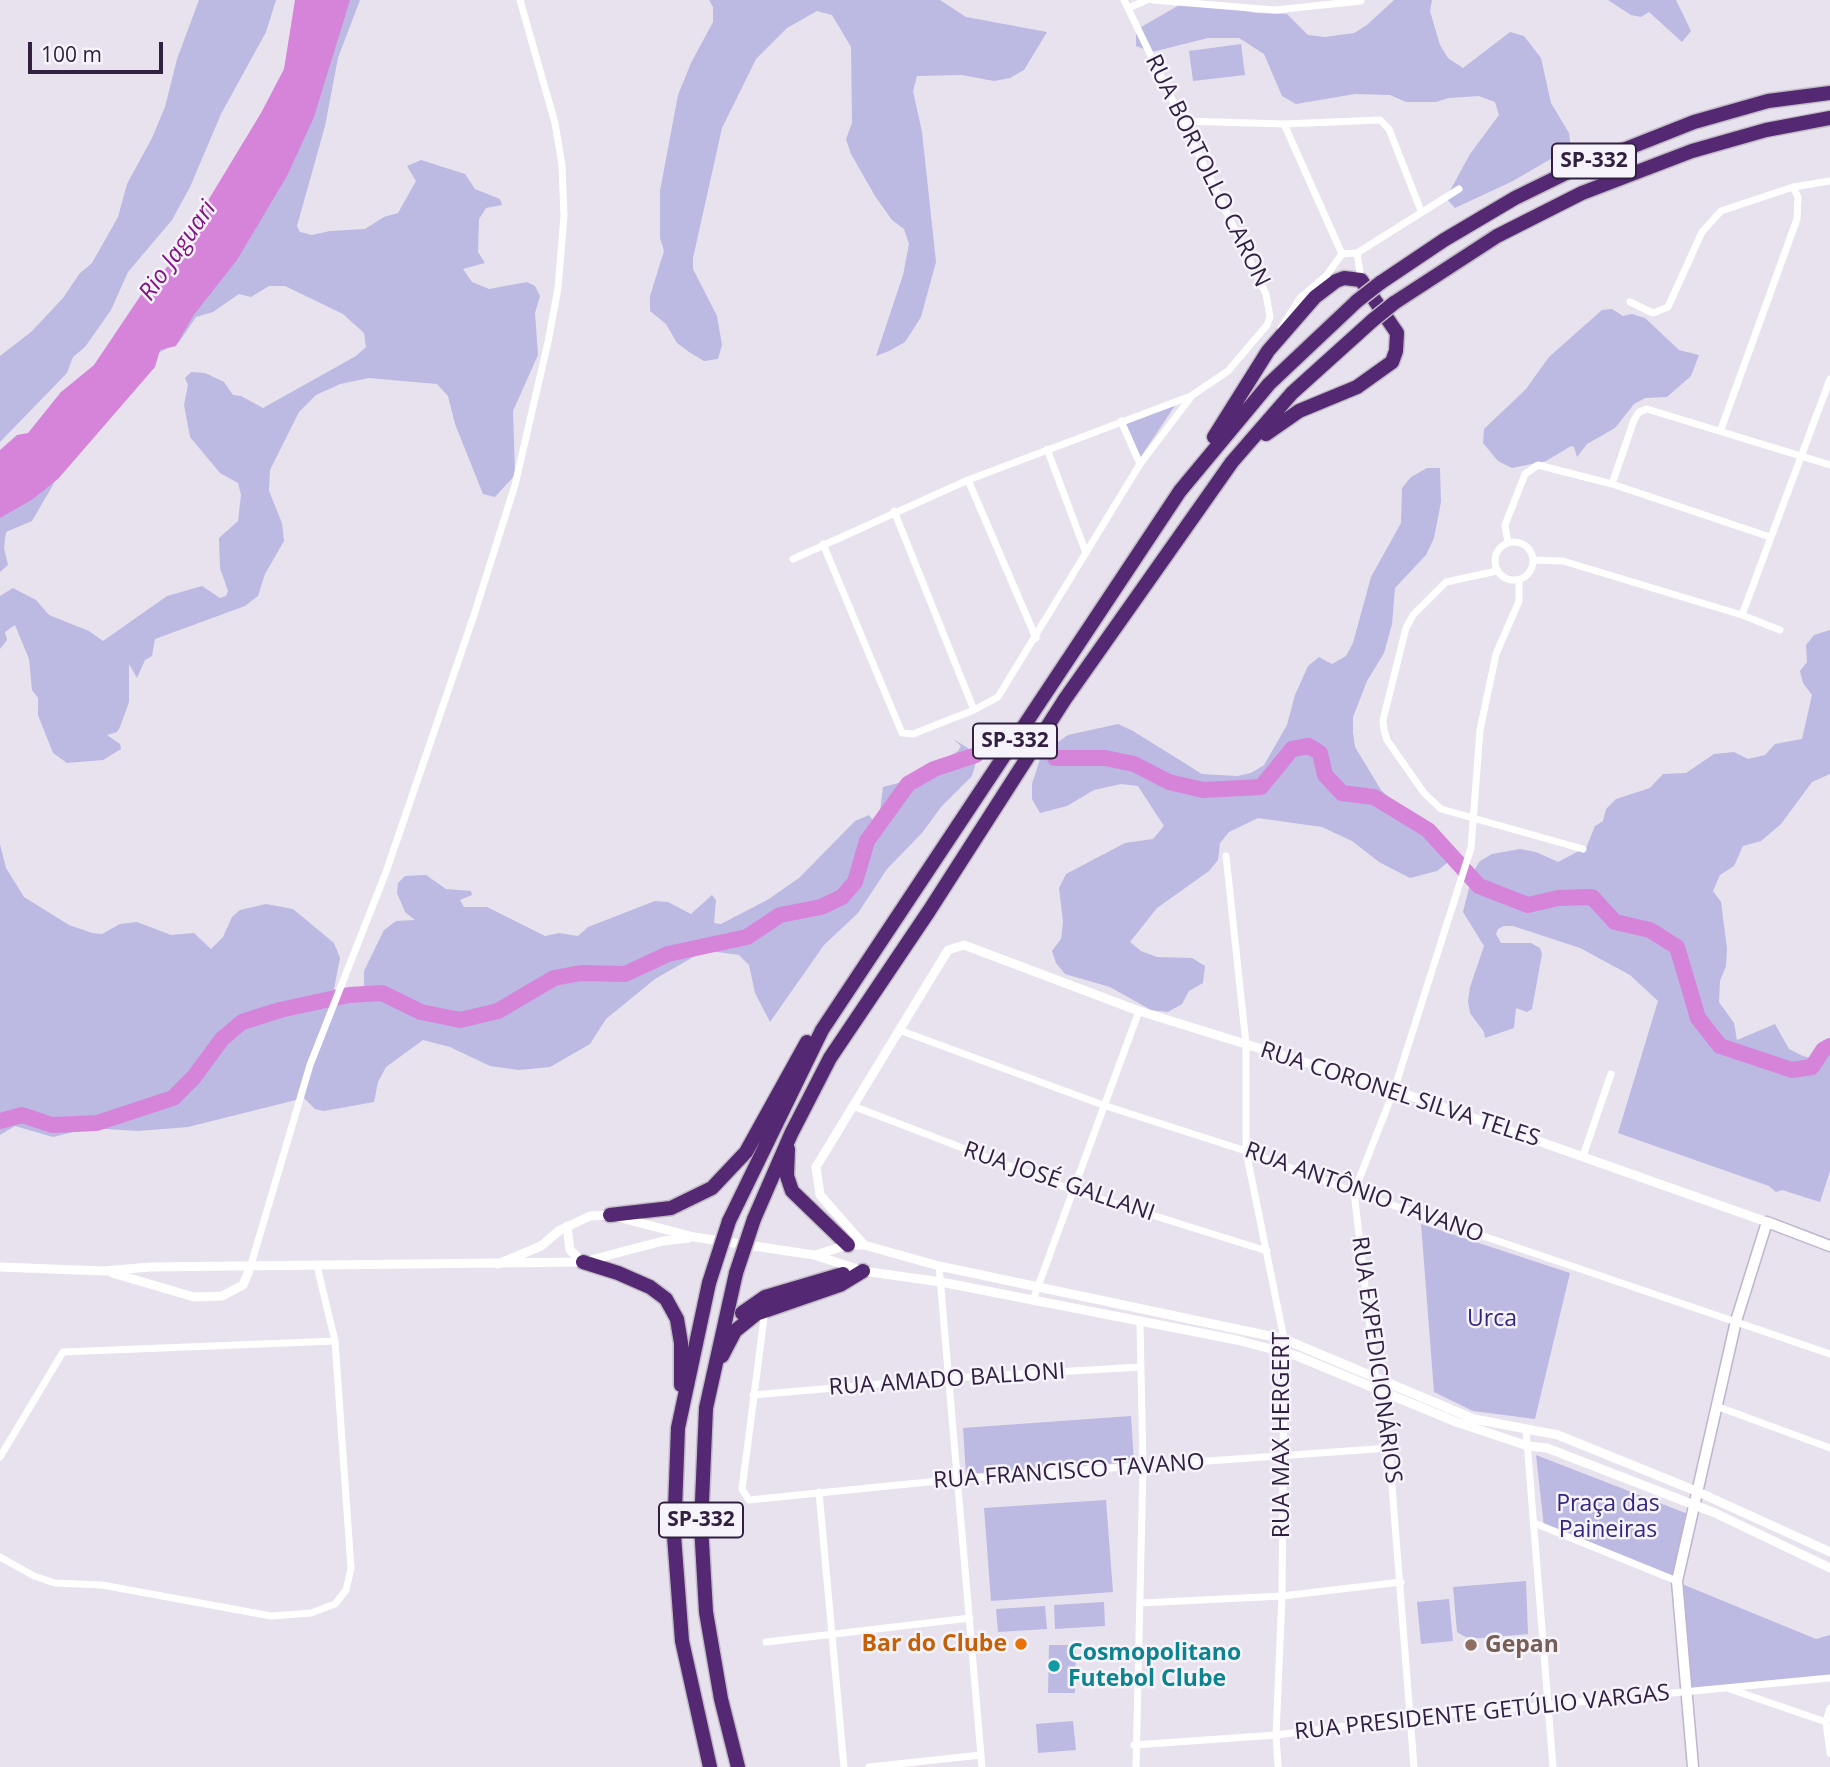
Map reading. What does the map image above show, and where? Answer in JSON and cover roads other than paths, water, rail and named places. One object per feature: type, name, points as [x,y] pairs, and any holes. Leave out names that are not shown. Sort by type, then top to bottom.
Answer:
[{"type":"highway","name":"SP-332","points":[[710,1767],[682,1641],[674,1536],[678,1428],[709,1283],[729,1221],[822,1030],[1180,491],[1269,384],[1357,301],[1444,240],[1515,198],[1596,160],[1694,122],[1768,101],[1830,93]]},
{"type":"highway","name":"SP-332","points":[[738,1767],[721,1699],[706,1612],[701,1525],[703,1444],[711,1380],[736,1273],[754,1219],[791,1134],[830,1058],[929,911],[1065,699],[1232,461],[1292,393],[1394,303],[1497,236],[1582,193],[1692,151],[1766,130],[1830,118]]},
{"type":"highway","points":[[1180,491],[1268,351],[1315,298],[1336,281],[1344,278],[1361,280],[1394,325],[1398,342],[1392,362],[1357,387],[1311,405],[1278,424],[1232,461]]},
{"type":"highway","points":[[610,1215],[671,1208],[712,1188],[746,1152],[805,1043],[822,1030]]},
{"type":"highway","points":[[791,1134],[786,1159],[792,1191],[848,1245]]},
{"type":"highway","points":[[711,1380],[735,1331],[746,1320],[765,1309],[840,1285],[867,1260]]},
{"type":"highway","points":[[721,1333],[747,1308],[765,1297],[839,1276],[867,1260]]},
{"type":"highway","points":[[583,1262],[650,1287],[666,1299],[677,1319],[681,1343],[678,1428]]},
{"type":"main road","name":"RUA CORONEL SILVA TELES","points":[[1767,1222],[1830,1246]]},
{"type":"main road","points":[[1693,1767],[1677,1581],[1736,1321],[1767,1222]]},
{"type":"street","points":[[104,1271],[194,1297],[222,1296],[243,1285],[310,1065],[386,872],[474,615],[515,485],[548,342],[558,288],[564,216],[562,164],[555,123],[520,0]]},
{"type":"street","name":"RUA BORTOLLO CARON","points":[[1124,0],[1266,294],[1270,317],[1267,325],[1228,371],[1191,396]]},
{"type":"street","points":[[1128,8],[1147,0]]},
{"type":"street","points":[[1153,0],[1275,10],[1361,1]]},
{"type":"street","points":[[1183,121],[1284,124],[1374,118],[1380,120],[1389,130],[1421,211]]},
{"type":"street","points":[[1284,124],[1342,254]]},
{"type":"street","points":[[1630,302],[1654,313],[1668,307],[1702,232],[1716,216],[1732,206],[1793,187],[1830,181]]},
{"type":"street","points":[[1721,429],[1797,219],[1798,197],[1793,187]]},
{"type":"street","points":[[1342,254],[1357,253],[1459,188]]},
{"type":"street","points":[[1357,253],[1361,280]]},
{"type":"street","points":[[1268,351],[1300,298],[1326,276],[1342,254]]},
{"type":"street","points":[[1742,615],[1830,379]]},
{"type":"street","points":[[793,559],[894,511],[968,480],[1191,396]]},
{"type":"street","points":[[823,544],[898,728],[907,735],[913,734],[974,710],[998,697],[1140,464],[1191,396]]},
{"type":"street","points":[[1612,484],[1639,412],[1657,410],[1830,466]]},
{"type":"street","points":[[1121,421],[1140,464]]},
{"type":"street","points":[[1047,449],[1086,553]]},
{"type":"street","points":[[1508,543],[1505,525],[1525,474],[1533,466],[1544,465],[1612,484],[1770,537]]},
{"type":"street","points":[[968,480],[1036,638]]},
{"type":"street","points":[[894,511],[974,710]]},
{"type":"street","points":[[1508,543],[1525,545],[1534,560],[1528,575],[1519,580],[1503,577],[1497,571],[1496,554],[1508,543]]},
{"type":"street","points":[[1534,560],[1563,561],[1742,615],[1780,630]]},
{"type":"street","points":[[1497,571],[1447,582],[1413,614],[1406,628],[1383,720],[1388,740],[1433,803],[1475,821],[1583,849]]},
{"type":"street","name":"RUA EXPEDICIONÁRIOS","points":[[1415,1767],[1389,1448],[1377,1389],[1354,1192],[1394,1090],[1471,848],[1480,730],[1496,654],[1519,601],[1519,580]]},
{"type":"street","name":"RUA MAX HERGERT","points":[[1226,856],[1246,1044],[1246,1151],[1285,1354],[1282,1596],[1276,1735],[1279,1767]]},
{"type":"street","name":"RUA CORONEL SILVA TELES","points":[[899,1030],[948,950],[957,945],[969,946],[1139,1011],[1394,1090],[1767,1222]]},
{"type":"street","points":[[1033,1300],[1139,1011]]},
{"type":"street","points":[[867,1260],[829,1208],[816,1182],[819,1161],[899,1030]]},
{"type":"street","name":"RUA ANTÔNIO TAVANO","points":[[899,1030],[1103,1105],[1246,1151],[1354,1192],[1830,1354]]},
{"type":"street","points":[[1583,1156],[1611,1074]]},
{"type":"street","name":"RUA JOSÉ GALLANI","points":[[853,1106],[1072,1190],[1267,1251]]},
{"type":"street","points":[[498,1264],[541,1246],[567,1226],[590,1216],[610,1215],[694,1237],[814,1255],[939,1266],[1284,1339],[1376,1375],[1474,1419],[1558,1434],[1696,1491],[1830,1552]]},
{"type":"street","points":[[567,1226],[570,1250],[583,1262]]},
{"type":"street","points":[[0,1267],[104,1271],[150,1267],[250,1268],[583,1262],[663,1241],[694,1237]]},
{"type":"street","points":[[814,1255],[848,1245],[867,1260],[941,1282],[1140,1324],[1237,1340],[1285,1354],[1456,1422],[1528,1446],[1548,1448],[1693,1505],[1830,1568]]},
{"type":"street","points":[[0,1557],[34,1576],[55,1583],[102,1585],[271,1616],[312,1613],[335,1604],[346,1590],[351,1568],[335,1340],[317,1266]]},
{"type":"street","points":[[939,1266],[982,1767]]},
{"type":"street","points":[[753,1395],[765,1309]]},
{"type":"street","points":[[1136,1767],[1143,1466],[1140,1324]]},
{"type":"street","points":[[0,1457],[64,1352],[335,1340]]},
{"type":"street","name":"RUA AMADO BALLONI","points":[[753,1395],[950,1378],[1141,1367]]},
{"type":"street","name":"RUA FRANCISCO TAVANO","points":[[753,1395],[742,1489],[749,1500],[958,1479],[1283,1458],[1389,1448]]},
{"type":"street","points":[[1716,1406],[1830,1448]]},
{"type":"street","points":[[1526,1429],[1553,1767]]},
{"type":"street","points":[[819,1492],[844,1767]]},
{"type":"street","points":[[1534,1523],[1677,1581]]},
{"type":"street","points":[[1141,1603],[1282,1596],[1401,1582]]},
{"type":"street","points":[[766,1642],[970,1618]]},
{"type":"street","name":"RUA PRESIDENTE GETÚLIO VARGAS","points":[[1135,1745],[1276,1735],[1410,1718],[1830,1678]]},
{"type":"street","points":[[1726,1688],[1826,1722]]},
{"type":"street","points":[[1830,1708],[1826,1722],[1830,1753]]},
{"type":"street","points":[[869,1767],[981,1755]]},
{"type":"water","name":"Rio Jaguari","points":[[295,0],[350,0],[314,117],[287,176],[237,260],[193,316],[176,346],[160,350],[155,367],[58,479],[33,499],[0,518],[0,450],[17,435],[28,433],[61,392],[94,365],[143,292],[169,265],[261,113],[284,69]]},
{"type":"waterway","points":[[1055,758],[1105,758],[1134,764],[1169,782],[1203,790],[1261,787],[1292,749],[1309,746],[1320,753],[1325,775],[1342,793],[1374,797],[1428,830],[1479,886],[1528,905],[1558,898],[1592,897],[1615,922],[1650,930],[1677,947],[1698,1018],[1720,1046],[1792,1070],[1812,1067],[1823,1050],[1830,1046]]},
{"type":"waterway","points":[[0,1121],[22,1115],[52,1125],[97,1123],[173,1098],[194,1077],[222,1039],[242,1022],[280,1010],[349,995],[382,993],[421,1012],[460,1020],[498,1011],[554,978],[581,973],[625,974],[668,954],[747,937],[780,915],[821,907],[842,897],[855,882],[867,841],[908,784],[934,769],[976,755]]},
{"type":"place","name":"Bar do Clube","points":[[1021,1644]]},
{"type":"place","name":"Gepan","points":[[1471,1645]]},
{"type":"place","name":"Cosmopolitano Futebol Clube","points":[[1054,1666]]},
{"type":"park label","name":"Urca","points":[[1492,1319]]},
{"type":"park label","name":"Praça das Paineiras","points":[[1608,1517]]}]
